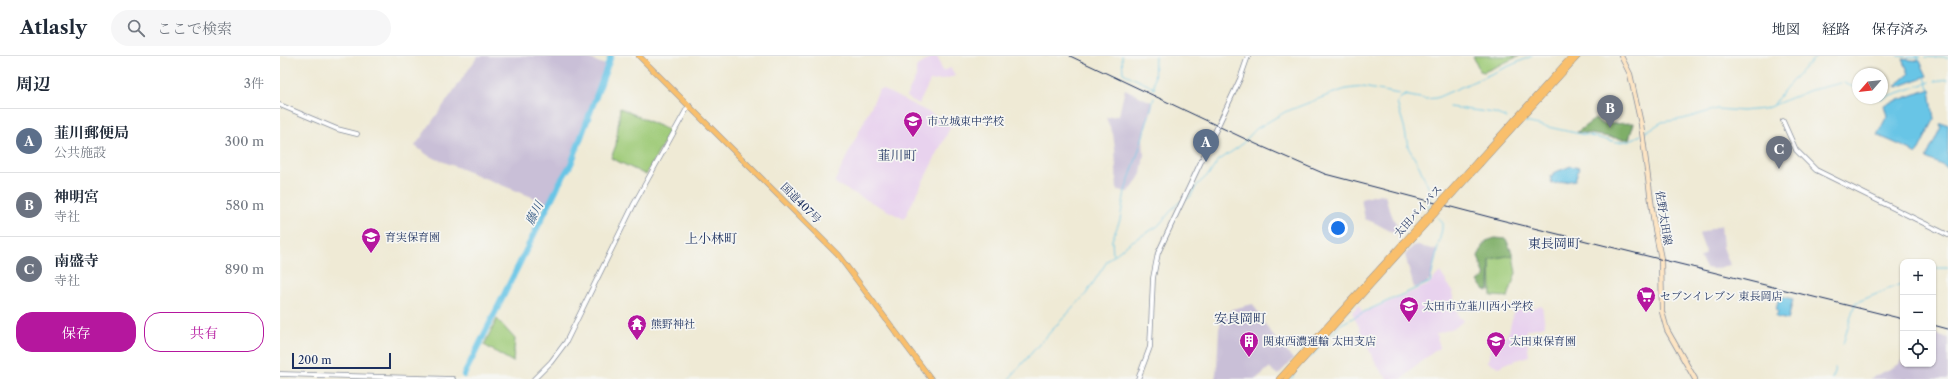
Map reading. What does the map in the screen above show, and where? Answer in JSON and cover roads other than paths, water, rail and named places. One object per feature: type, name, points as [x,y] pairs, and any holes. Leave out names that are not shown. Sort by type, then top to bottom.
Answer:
[{"type":"highway","name":"国道407号","points":[[640,56],[688,106],[838,255],[931,379]]},
{"type":"highway","name":"太田バイパス","points":[[1286,379],[1572,56]]},
{"type":"highway","name":"太田バイパス","points":[[1479,162],[1578,56]]},
{"type":"highway","name":"太田バイパス","points":[[1279,379],[1404,245]]},
{"type":"main road","name":"佐野太田線","points":[[1621,56],[1630,74],[1641,124],[1654,224],[1662,260],[1660,302],[1662,315],[1668,334],[1695,379]]},
{"type":"street","points":[[1138,379],[1150,347],[1153,278],[1156,259],[1167,230],[1240,79],[1248,56]]},
{"type":"street","points":[[280,105],[337,128],[357,134]]},
{"type":"street","points":[[534,379],[551,362],[566,342],[653,168],[688,106]]},
{"type":"street","points":[[1783,121],[1793,146],[1813,168],[1948,235]]},
{"type":"street","points":[[280,374],[453,379]]},
{"type":"water","points":[[1903,59],[1920,61],[1927,76],[1897,87],[1895,86],[1909,74]]},
{"type":"water","points":[[1930,89],[1934,120],[1916,155],[1911,152],[1911,150],[1877,135],[1887,116],[1884,105]]},
{"type":"water","points":[[1940,124],[1948,124],[1948,168],[1926,158],[1941,127]]},
{"type":"water","points":[[1571,166],[1579,168],[1575,180],[1552,184],[1550,176],[1553,175],[1553,173]]},
{"type":"water","points":[[1781,296],[1793,299],[1788,320],[1776,317],[1779,297]]},
{"type":"waterway","name":"藤川","points":[[464,375],[560,182],[571,164],[611,56]]},
{"type":"waterway","points":[[1122,56],[1123,73],[1154,88]]},
{"type":"waterway","points":[[1154,89],[1155,56]]},
{"type":"waterway","points":[[1186,199],[1190,197],[1197,185],[1210,173],[1218,161],[1240,146],[1256,129],[1285,112],[1346,89],[1363,87],[1425,99],[1436,98],[1532,56]]},
{"type":"waterway","points":[[1774,105],[1780,95],[1794,79],[1818,56]]},
{"type":"waterway","points":[[1898,56],[1920,57]]},
{"type":"waterway","points":[[1916,56],[1919,61]]},
{"type":"waterway","points":[[1925,57],[1948,58]]},
{"type":"waterway","points":[[1925,77],[1929,89]]},
{"type":"waterway","points":[[1935,81],[1948,79]]},
{"type":"waterway","points":[[1888,96],[1930,82]]},
{"type":"waterway","points":[[1644,133],[1662,122],[1683,119],[1717,109],[1742,111],[1764,109],[1811,90],[1841,83]]},
{"type":"waterway","points":[[1844,83],[1852,86]]},
{"type":"waterway","points":[[1407,95],[1400,98],[1397,103],[1404,126],[1408,147],[1419,166],[1430,191],[1429,207],[1431,210]]},
{"type":"waterway","points":[[1113,255],[1112,240],[1120,220],[1125,191],[1154,98]]},
{"type":"waterway","points":[[1449,107],[1494,113],[1507,118]]},
{"type":"waterway","points":[[1525,122],[1617,142],[1628,141],[1641,135]]},
{"type":"waterway","points":[[1009,379],[1086,294],[1108,260],[1131,242],[1158,226],[1181,201]]},
{"type":"waterway","points":[[1310,358],[1341,324],[1430,282],[1442,229],[1442,222],[1436,215]]},
{"type":"waterway","points":[[1936,268],[1948,268]]},
{"type":"waterway","points":[[1843,344],[1855,303],[1900,284]]},
{"type":"waterway","points":[[1832,379],[1835,368]]},
{"type":"waterway","points":[[1291,379],[1295,374]]},
{"type":"railway","points":[[1070,56],[1256,144],[1325,174],[1497,219],[1900,318]]},
{"type":"railway","points":[[1936,326],[1948,329]]},
{"type":"place","name":"神明宮","points":[[1610,128]]},
{"type":"place","name":"市立城東中学校","points":[[913,138]]},
{"type":"place","name":"韮川郵便局","points":[[1206,162]]},
{"type":"place","name":"南盛寺","points":[[1779,169]]},
{"type":"place","name":"育実保育園","points":[[371,254]]},
{"type":"place","name":"セブンイレブン 東長岡店","points":[[1646,313]]},
{"type":"place","name":"太田市立韮川西小学校","points":[[1409,323]]},
{"type":"place","name":"熊野神社","points":[[637,341]]},
{"type":"place","name":"関東西濃運輸 太田支店","points":[[1249,358]]},
{"type":"place","name":"太田東保育園","points":[[1496,358]]},
{"type":"district","name":"韮川町","points":[[897,155]]},
{"type":"district","name":"上小林町","points":[[711,238]]},
{"type":"district","name":"東長岡町","points":[[1554,243]]},
{"type":"district","name":"安良岡町","points":[[1240,318]]}]
